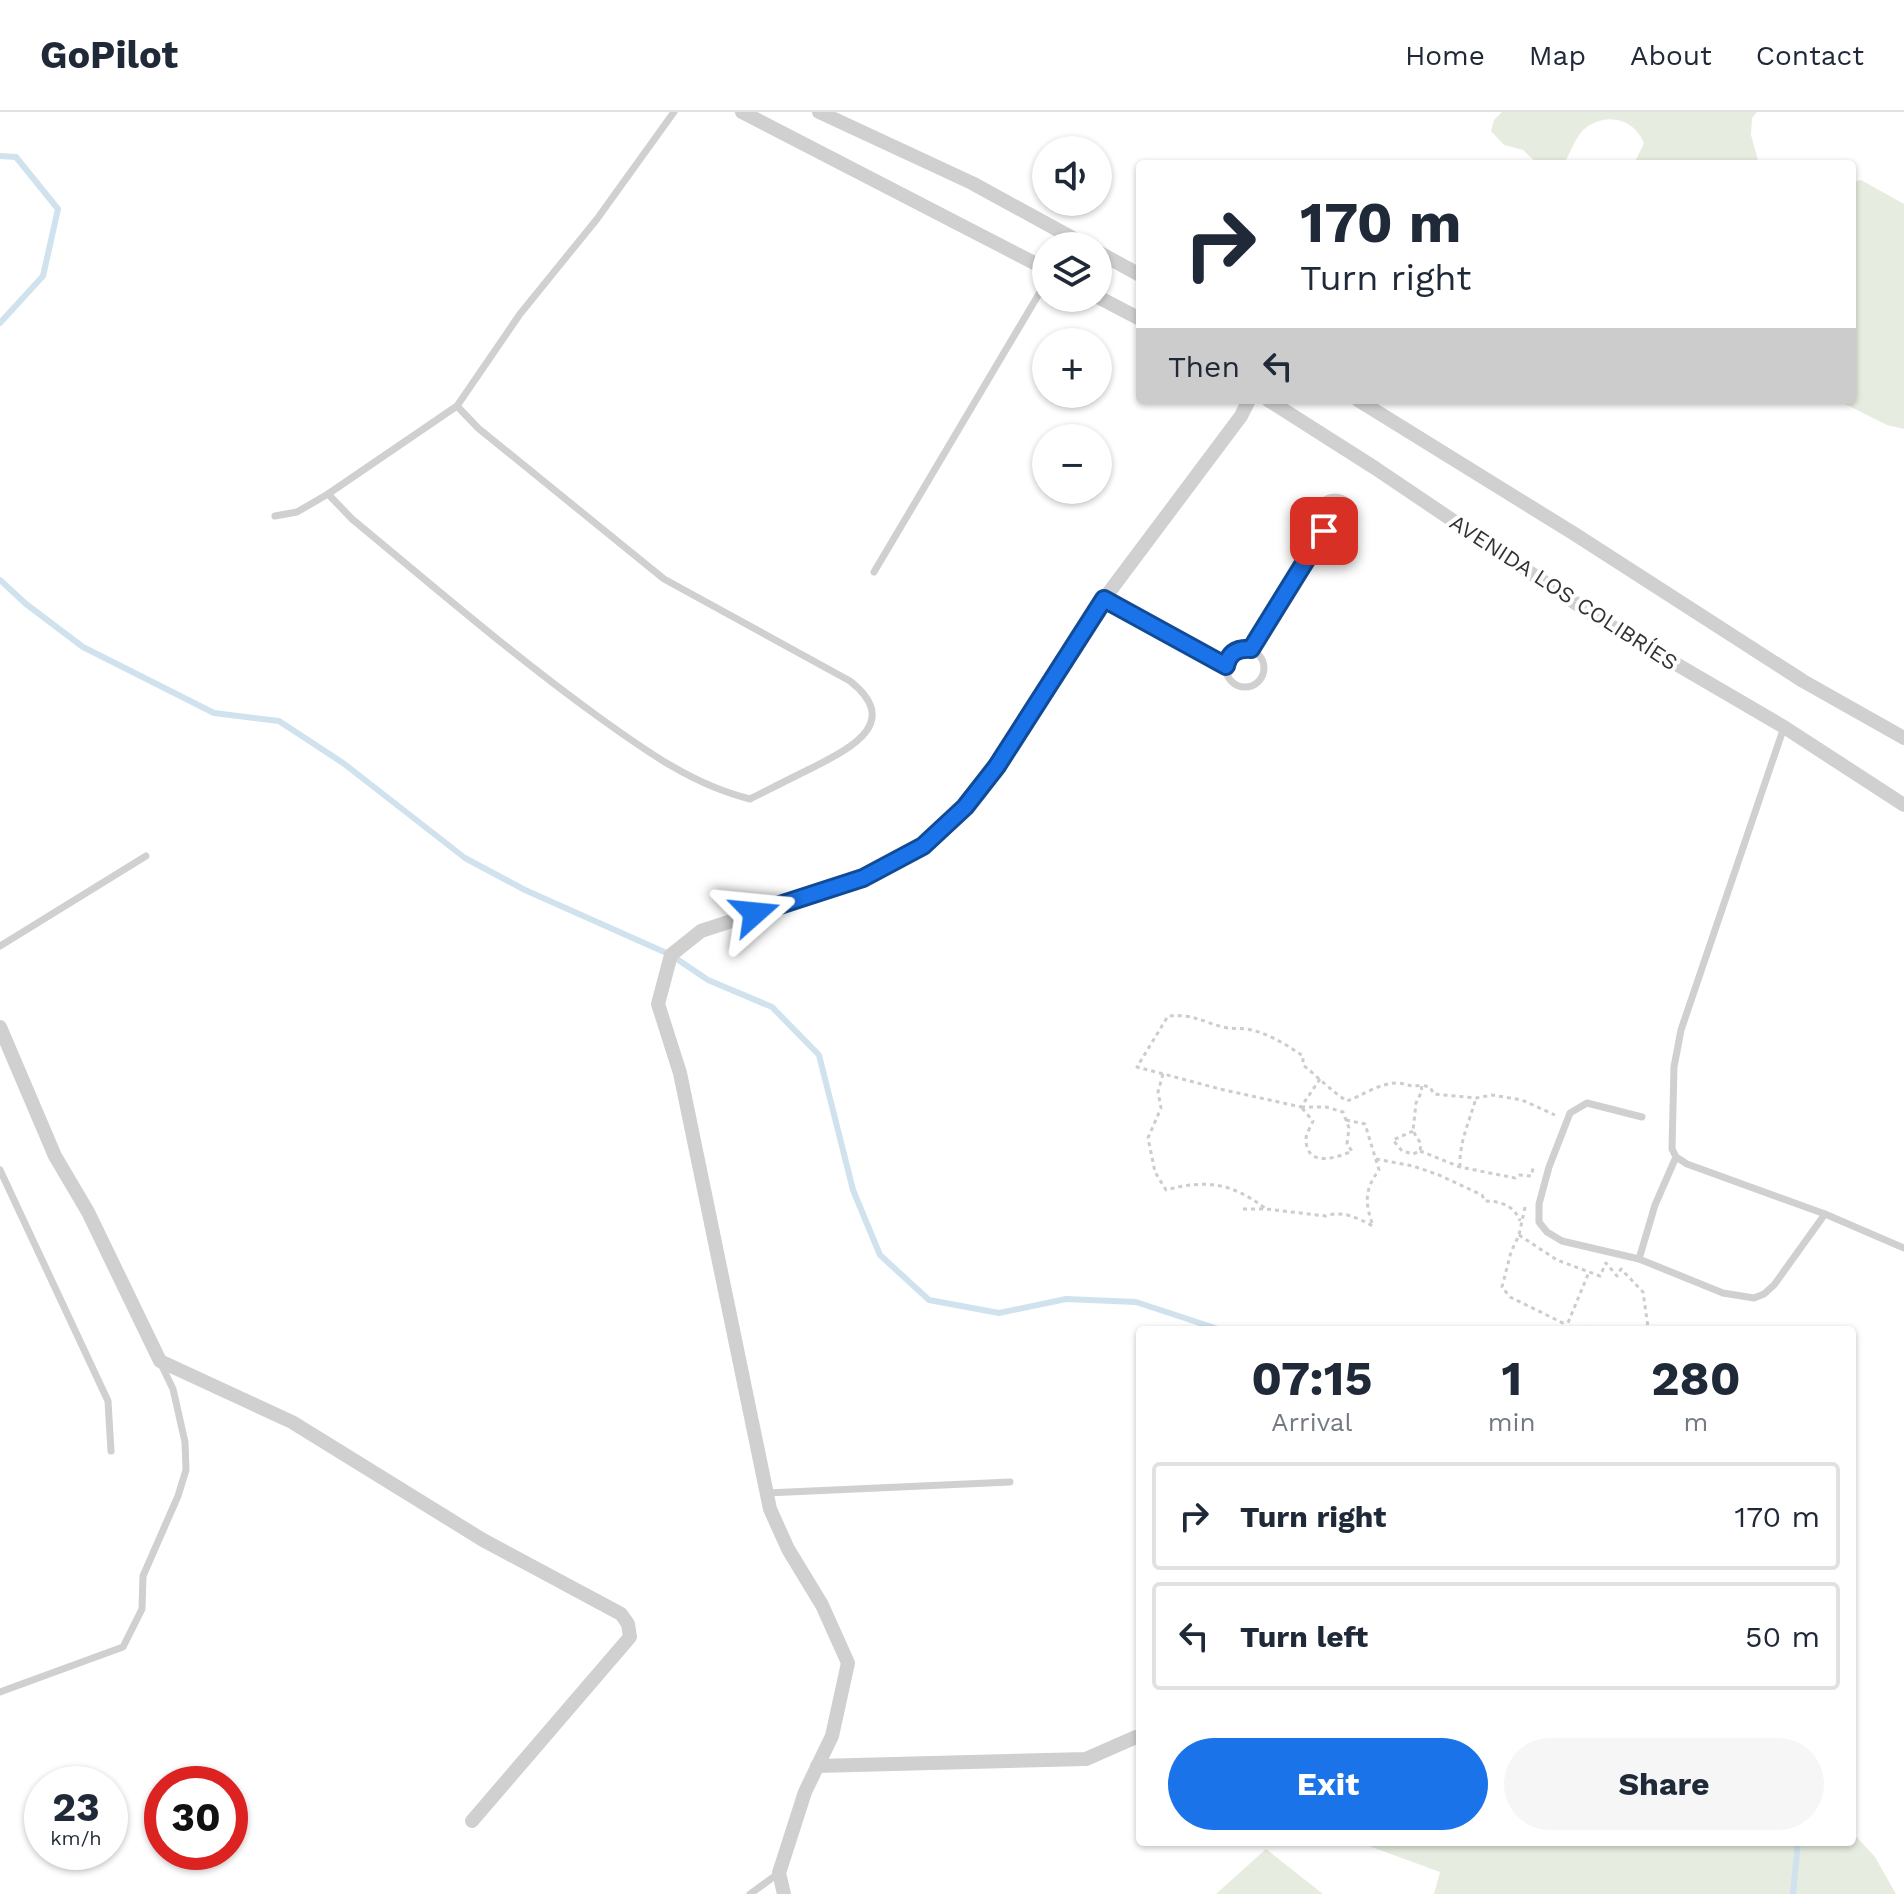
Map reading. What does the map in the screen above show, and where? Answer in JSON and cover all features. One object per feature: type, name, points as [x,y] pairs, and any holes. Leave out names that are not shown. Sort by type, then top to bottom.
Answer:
[{"type":"street","points":[[742,112],[1032,262]]},
{"type":"street","points":[[819,112],[972,183],[1061,232]]},
{"type":"street","points":[[1112,260],[1136,273]]},
{"type":"street","points":[[1112,304],[1136,317]]},
{"type":"street","points":[[784,1894],[779,1873],[805,1792],[832,1736],[848,1663],[822,1605],[788,1549],[770,1509],[680,1073],[658,1004],[671,955],[701,931],[863,878],[923,846],[965,807],[997,766],[1104,599],[1247,404]]},
{"type":"street","name":"AVENIDA LOS COLIBRÍES","points":[[1274,404],[1599,619],[1784,727],[1904,805]]},
{"type":"street","points":[[1364,404],[1803,681],[1904,738]]},
{"type":"street","points":[[0,1027],[55,1156],[88,1212],[160,1361],[292,1422],[483,1540],[621,1614],[628,1624],[630,1637],[472,1821]]},
{"type":"street","points":[[817,1766],[1086,1759],[1136,1737]]},
{"type":"lane","points":[[275,516],[297,512],[328,494],[457,406],[520,314],[597,219],[674,112]]},
{"type":"lane","points":[[874,572],[1032,306]]},
{"type":"lane","points":[[328,494],[352,519],[543,677],[683,774],[723,793],[750,799],[852,747],[868,728],[872,709],[862,690],[664,579],[478,428],[457,406]]},
{"type":"lane","points":[[1335,497],[1350,503],[1352,526],[1339,535],[1324,531],[1316,518],[1321,503],[1335,497]]},
{"type":"lane","points":[[1251,649],[1324,531]]},
{"type":"lane","points":[[1104,599],[1226,666],[1231,680],[1236,684],[1256,683],[1264,672],[1262,658],[1251,649],[1237,650],[1226,666]]},
{"type":"lane","points":[[1639,1259],[1655,1205],[1676,1157],[1671,1139],[1674,1067],[1681,1030],[1784,727]]},
{"type":"lane","points":[[0,946],[146,856]]},
{"type":"lane","points":[[1642,1117],[1587,1103],[1570,1113],[1549,1167],[1539,1204],[1539,1222],[1547,1232],[1562,1241],[1639,1259],[1723,1293],[1754,1298],[1774,1285],[1825,1214]]},
{"type":"lane","points":[[1676,1157],[1687,1164],[1825,1214],[1904,1248]]},
{"type":"lane","points":[[0,1170],[108,1401],[111,1451]]},
{"type":"lane","points":[[0,1692],[123,1647],[142,1609],[143,1576],[186,1470],[185,1442],[173,1389],[160,1361]]},
{"type":"lane","points":[[767,1493],[1010,1482]]},
{"type":"lane","points":[[750,1894],[779,1873]]},
{"type":"path","points":[[1301,1107],[1313,1121],[1306,1139],[1310,1151],[1320,1159],[1335,1159],[1352,1151],[1347,1144],[1349,1128],[1343,1112],[1326,1107],[1301,1107],[1137,1067],[1168,1016],[1190,1015],[1228,1029],[1245,1028],[1283,1043],[1303,1056],[1303,1065],[1347,1101],[1383,1086],[1397,1083],[1411,1088],[1421,1085],[1430,1087],[1434,1094],[1476,1098],[1492,1095],[1522,1100],[1556,1114],[1554,1129]]},
{"type":"path","points":[[1163,1074],[1158,1092],[1161,1108],[1148,1138],[1155,1172],[1166,1190],[1204,1183],[1226,1186],[1246,1194],[1266,1209]]},
{"type":"path","points":[[1301,1107],[1320,1079]]},
{"type":"path","points":[[1420,1151],[1418,1137],[1413,1131],[1421,1085]]},
{"type":"path","points":[[1460,1167],[1459,1145],[1467,1131],[1476,1098]]},
{"type":"path","points":[[1243,1209],[1351,1215],[1373,1226],[1368,1211],[1368,1185],[1379,1170],[1365,1124],[1346,1120]]},
{"type":"path","points":[[1413,1131],[1393,1140],[1402,1151],[1413,1154],[1420,1151],[1460,1167],[1515,1178],[1519,1175],[1531,1176],[1538,1161]]},
{"type":"path","points":[[1376,1159],[1413,1166],[1482,1195],[1485,1201],[1499,1201],[1518,1214],[1521,1224]]},
{"type":"path","points":[[1562,1326],[1510,1297],[1502,1287],[1519,1235],[1557,1260],[1600,1276],[1606,1263],[1617,1276],[1621,1269],[1643,1292],[1648,1326]]},
{"type":"path","points":[[1567,1326],[1589,1272]]},
{"type":"shaded area","points":[[1502,112],[1757,112],[1752,118],[1751,135],[1758,160],[1636,160],[1644,143],[1639,134],[1625,123],[1609,119],[1591,124],[1583,130],[1566,160],[1534,160],[1523,150],[1504,145],[1491,131],[1494,120]]},
{"type":"shaded area","points":[[1861,180],[1904,204],[1904,429],[1887,425],[1845,404],[1856,404],[1856,181]]},
{"type":"shaded area","points":[[1856,1836],[1875,1857],[1896,1894],[1434,1894],[1440,1872],[1369,1846],[1856,1846]]},
{"type":"shaded area","points":[[1266,1849],[1323,1894],[1216,1894]]},
{"type":"waterway","points":[[0,156],[16,157],[58,209],[43,276],[0,323]]},
{"type":"waterway","points":[[0,580],[83,647],[214,713],[279,721],[343,763],[465,858],[525,890],[671,955],[708,980],[772,1007],[819,1055],[853,1190],[880,1255],[929,1300],[999,1313],[1066,1299],[1136,1302],[1209,1326]]},
{"type":"waterway","points":[[1793,1894],[1798,1846]]},
{"type":"route","points":[[755,913],[863,878],[923,846],[965,807],[997,766],[1104,599],[1226,666],[1237,650],[1251,649],[1324,531]]}]
